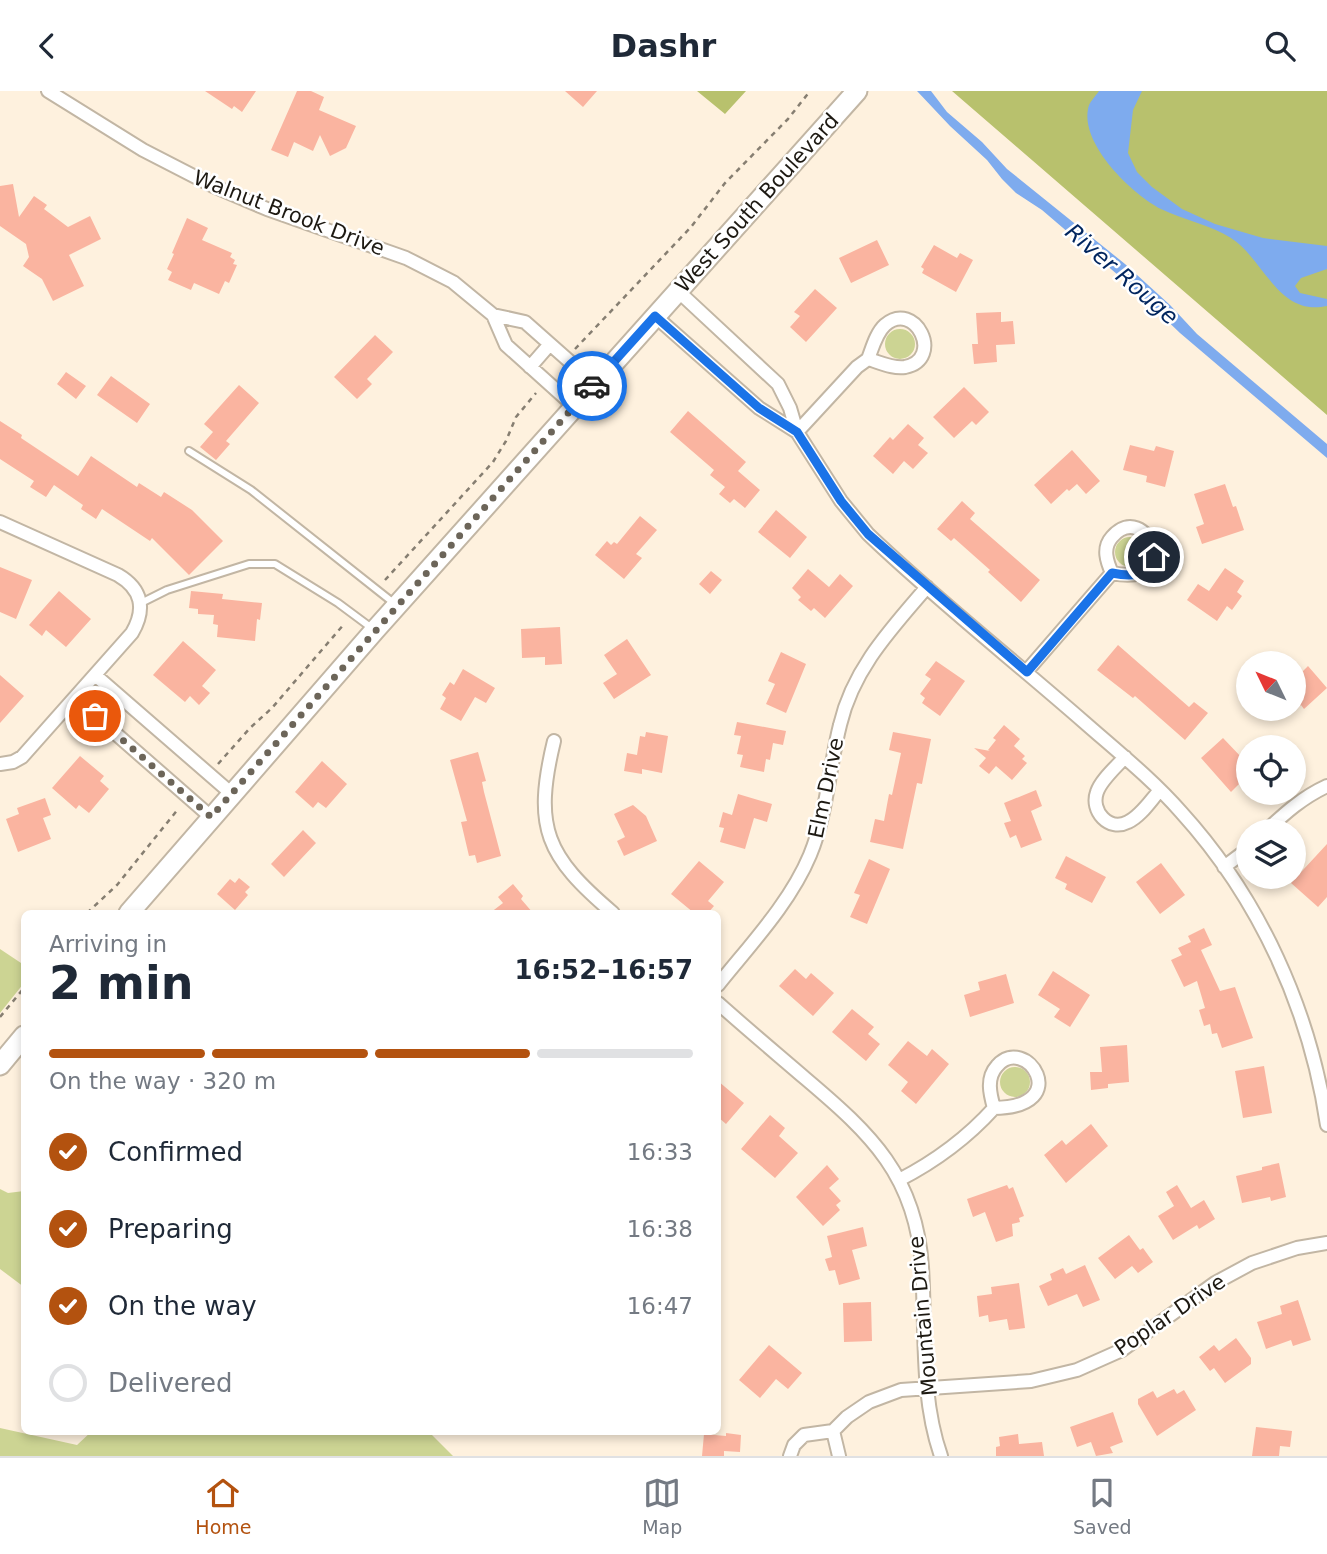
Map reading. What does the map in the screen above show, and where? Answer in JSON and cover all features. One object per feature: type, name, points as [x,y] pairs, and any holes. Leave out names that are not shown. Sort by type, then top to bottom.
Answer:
[{"type":"main road","name":"West South Boulevard","points":[[132,910],[397,605],[857,91]]},
{"type":"main road","points":[[0,1065],[21,1040]]},
{"type":"street","name":"Walnut Brook Drive","points":[[48,91],[154,156],[213,186],[267,209],[405,258],[462,288],[493,316],[506,345],[574,407]]},
{"type":"street","points":[[678,291],[778,384],[790,408],[797,432],[853,518],[927,587],[1125,757],[1160,790],[1205,840],[1261,927],[1287,979],[1310,1044],[1327,1125]]},
{"type":"street","name":"Walnut Brook Drive","points":[[493,316],[525,322],[594,383]]},
{"type":"street","points":[[655,316],[759,408],[797,432]]},
{"type":"street","points":[[797,432],[867,359],[879,333],[890,322],[905,319],[913,322],[923,334],[925,340],[921,356],[909,366],[900,367],[867,359]]},
{"type":"street","points":[[530,367],[550,344]]},
{"type":"street","points":[[0,521],[118,575],[134,587],[141,603],[138,622],[132,633],[22,757],[0,764]]},
{"type":"street","points":[[1123,529],[1145,532],[1154,549],[1149,569],[1136,575],[1112,573],[1106,560],[1111,538],[1123,529]]},
{"type":"street","points":[[1027,672],[1112,573]]},
{"type":"street","name":"Elm Drive","points":[[721,981],[787,896],[805,866],[818,833],[840,723],[854,685],[876,646],[927,587]]},
{"type":"street","points":[[95,675],[232,794]]},
{"type":"street","points":[[75,698],[211,817]]},
{"type":"street","points":[[554,741],[546,774],[544,802],[550,838],[565,868],[609,910]]},
{"type":"street","points":[[1125,757],[1096,793],[1095,803],[1101,817],[1114,824],[1129,822],[1160,790]]},
{"type":"street","points":[[1279,819],[1309,794],[1327,786]]},
{"type":"street","points":[[1224,867],[1236,858]]},
{"type":"street","name":"Mountain Drive","points":[[721,1006],[856,1122],[886,1157],[899,1180],[913,1215],[922,1263],[931,1418],[941,1456]]},
{"type":"street","points":[[899,1180],[952,1148],[994,1108],[1019,1106],[1033,1097],[1039,1082],[1034,1069],[1026,1061],[1020,1058],[1007,1059],[995,1067],[990,1084],[994,1108]]},
{"type":"street","name":"Poplar Drive","points":[[833,1431],[854,1412],[880,1397],[901,1390],[1031,1381],[1077,1370],[1122,1350],[1215,1283],[1243,1268],[1275,1254],[1327,1243]]},
{"type":"street","points":[[790,1456],[794,1445],[804,1435],[833,1431],[839,1456]]},
{"type":"lane","points":[[189,451],[251,490],[397,605]]},
{"type":"lane","points":[[141,603],[167,590],[262,562],[275,564],[375,630]]},
{"type":"path","points":[[581,343],[691,227],[725,183],[788,119],[810,91]]},
{"type":"path","points":[[377,588],[493,462],[506,442],[516,417],[539,389]]},
{"type":"path","points":[[221,761],[272,708],[353,614]]},
{"type":"path","points":[[90,910],[117,885],[177,811]]},
{"type":"path","points":[[0,1017],[21,992]]},
{"type":"green space","points":[[697,91],[746,91],[725,114]]},
{"type":"green space","points":[[952,91],[1327,91],[1327,415]]},
{"type":"green space","points":[[900,329],[911,333],[915,344],[911,355],[900,359],[889,355],[885,344],[889,333]]},
{"type":"green space","points":[[1130,537],[1141,541],[1145,552],[1141,563],[1130,567],[1119,563],[1115,552],[1119,541]]},
{"type":"green space","points":[[0,949],[21,963],[21,987],[0,1013]]},
{"type":"green space","points":[[1015,1067],[1026,1071],[1030,1082],[1026,1093],[1015,1097],[1004,1093],[1000,1082],[1004,1071]]},
{"type":"green space","points":[[0,1189],[8,1193],[21,1191],[21,1285],[0,1269]]},
{"type":"green space","points":[[0,1428],[21,1433],[21,1435],[77,1445],[88,1435],[432,1435],[453,1456],[0,1456]]},
{"type":"water","name":"River Rouge","points":[[917,91],[931,91],[947,112],[982,142],[1007,169],[1125,264],[1197,334],[1327,444],[1327,458],[1180,333],[1132,287],[1042,210],[1016,193],[987,160]]},
{"type":"water","points":[[1099,91],[1142,91],[1133,110],[1128,153],[1137,172],[1182,209],[1215,224],[1263,238],[1327,246],[1327,269],[1301,278],[1295,286],[1300,293],[1327,299],[1327,306],[1310,307],[1296,303],[1273,284],[1243,247],[1231,238],[1161,209],[1123,180],[1100,153],[1092,138],[1088,123],[1089,106]]},
{"type":"building","points":[[205,91],[256,91],[242,112],[234,106],[232,109]]},
{"type":"building","points":[[297,91],[311,91],[324,97],[319,110],[356,126],[346,148],[330,156],[320,135],[313,151],[294,142],[288,157],[271,150]]},
{"type":"building","points":[[565,91],[597,91],[583,107]]},
{"type":"building","points":[[13,184],[19,217],[34,196],[47,205],[44,209],[68,227],[90,216],[101,239],[69,255],[84,286],[53,301],[42,279],[23,266],[29,257],[26,244],[0,226],[0,186]]},
{"type":"building","points":[[187,218],[208,228],[202,240],[232,253],[230,257],[235,260],[233,264],[237,265],[229,283],[225,281],[219,294],[194,283],[191,290],[168,280],[172,272],[167,269]]},
{"type":"building","points":[[877,240],[889,265],[851,283],[839,258]]},
{"type":"building","points":[[934,245],[957,258],[960,253],[973,260],[956,292],[922,273],[924,269],[921,267]]},
{"type":"building","points":[[815,289],[837,308],[806,342],[790,327],[800,316],[794,312]]},
{"type":"building","points":[[1001,312],[1001,322],[1013,321],[1015,344],[996,345],[997,362],[974,364],[972,344],[978,344],[976,313]]},
{"type":"building","points":[[375,335],[393,352],[367,379],[372,384],[357,399],[334,377]]},
{"type":"building","points":[[66,372],[86,386],[76,399],[57,384]]},
{"type":"building","points":[[111,376],[150,404],[137,423],[97,395]]},
{"type":"building","points":[[239,385],[259,403],[226,441],[230,444],[216,460],[200,447],[213,432],[204,424]]},
{"type":"building","points":[[964,387],[989,412],[976,425],[972,421],[954,438],[933,417]]},
{"type":"building","points":[[688,411],[746,462],[738,471],[760,490],[745,508],[734,499],[730,503],[719,494],[725,487],[710,475],[714,470],[670,432]]},
{"type":"building","points":[[0,421],[78,476],[91,456],[137,487],[139,483],[161,497],[164,492],[192,510],[223,541],[189,575],[152,538],[150,541],[102,509],[96,519],[81,509],[83,505],[54,485],[46,497],[30,487],[34,481],[0,459]]},
{"type":"building","points":[[908,424],[924,438],[918,445],[928,453],[913,469],[904,461],[893,474],[873,456],[890,437],[893,440]]},
{"type":"building","points":[[1130,445],[1154,451],[1156,446],[1174,451],[1165,487],[1146,482],[1147,476],[1123,470]]},
{"type":"building","points":[[1072,450],[1100,481],[1086,494],[1077,484],[1069,491],[1067,489],[1051,504],[1034,485]]},
{"type":"building","points":[[1225,484],[1244,530],[1202,544],[1196,527],[1204,524],[1194,494]]},
{"type":"building","points":[[962,501],[975,513],[970,519],[1040,580],[1021,602],[954,538],[951,541],[937,529]]},
{"type":"building","points":[[776,510],[807,537],[790,558],[758,532]]},
{"type":"building","points":[[640,516],[657,530],[636,554],[642,558],[624,579],[595,555],[607,541],[611,545],[614,542],[617,544]]},
{"type":"building","points":[[0,567],[32,580],[16,619],[0,612]]},
{"type":"building","points":[[1225,568],[1244,581],[1237,592],[1242,596],[1232,610],[1227,606],[1217,621],[1187,600],[1198,584],[1209,591]]},
{"type":"building","points":[[808,569],[829,587],[840,574],[853,586],[825,618],[814,608],[811,611],[798,600],[801,597],[792,588]]},
{"type":"building","points":[[711,571],[722,580],[710,594],[699,584]]},
{"type":"building","points":[[59,591],[91,619],[66,647],[46,630],[42,636],[29,625]]},
{"type":"building","points":[[191,591],[223,594],[222,599],[262,603],[255,641],[217,637],[218,625],[213,624],[214,615],[198,614],[198,609],[189,608]]},
{"type":"building","points":[[560,627],[562,664],[545,665],[545,657],[522,658],[521,629]]},
{"type":"building","points":[[627,639],[651,675],[614,699],[603,683],[617,674],[604,655]]},
{"type":"building","points":[[183,641],[216,670],[202,686],[210,693],[199,705],[190,696],[185,702],[153,675]]},
{"type":"building","points":[[1118,645],[1189,707],[1194,702],[1208,713],[1185,740],[1135,696],[1133,698],[1097,670]]},
{"type":"building","points":[[781,652],[806,664],[786,713],[766,704],[775,684],[768,681]]},
{"type":"building","points":[[936,661],[965,681],[940,716],[922,703],[925,698],[920,694],[931,679],[925,675]]},
{"type":"building","points":[[1308,666],[1327,688],[1306,707]]},
{"type":"building","points":[[463,669],[495,688],[486,703],[475,697],[461,721],[440,709],[446,698],[442,695],[450,682],[454,685]]},
{"type":"building","points":[[0,675],[24,696],[0,723]]},
{"type":"building","points":[[737,722],[786,731],[783,745],[773,743],[770,760],[766,759],[764,772],[740,767],[743,755],[737,754],[741,736],[734,735]]},
{"type":"building","points":[[1004,725],[1020,739],[1014,746],[1025,756],[1022,759],[1027,763],[1012,780],[996,766],[989,774],[979,766],[986,758],[974,748],[990,751],[988,750],[996,740],[993,738]]},
{"type":"building","points":[[646,732],[668,736],[662,773],[642,769],[642,774],[624,771],[627,753],[637,755],[640,736],[645,737]]},
{"type":"building","points":[[893,732],[931,739],[922,784],[917,783],[903,849],[870,842],[875,819],[884,821],[901,753],[889,750]]},
{"type":"building","points":[[1223,738],[1236,752],[1236,787],[1231,792],[1201,758]]},
{"type":"building","points":[[478,752],[486,781],[482,782],[484,792],[501,856],[477,863],[475,855],[469,856],[461,822],[467,821],[450,760]]},
{"type":"building","points":[[80,756],[104,776],[100,781],[109,789],[89,813],[79,805],[76,809],[52,788]]},
{"type":"building","points":[[322,761],[347,784],[326,808],[318,802],[313,808],[295,792]]},
{"type":"building","points":[[1036,790],[1042,806],[1031,811],[1042,840],[1021,848],[1016,835],[1010,838],[1004,823],[1011,821],[1004,803]]},
{"type":"building","points":[[738,794],[772,804],[767,822],[754,818],[745,849],[720,842],[724,828],[719,827],[723,812],[732,815]]},
{"type":"building","points":[[45,798],[51,815],[43,818],[51,839],[18,852],[6,819],[19,814],[17,808]]},
{"type":"building","points":[[633,805],[646,816],[657,841],[624,856],[617,841],[625,837],[614,814]]},
{"type":"building","points":[[303,830],[316,843],[284,877],[271,864]]},
{"type":"building","points":[[1327,844],[1327,897],[1318,907],[1298,889],[1306,889],[1306,867]]},
{"type":"building","points":[[1066,856],[1106,877],[1092,903],[1065,889],[1067,884],[1055,878]]},
{"type":"building","points":[[869,859],[890,869],[867,924],[850,917],[860,895],[854,893]]},
{"type":"building","points":[[699,861],[724,882],[708,901],[714,906],[711,910],[690,910],[671,894]]},
{"type":"building","points":[[1161,863],[1185,895],[1160,914],[1136,882]]},
{"type":"building","points":[[239,878],[250,887],[245,892],[248,895],[235,910],[217,894],[230,879],[235,883]]},
{"type":"building","points":[[513,884],[530,910],[494,910],[503,903],[498,897]]},
{"type":"building","points":[[1204,928],[1212,945],[1201,950],[1220,991],[1235,987],[1253,1038],[1222,1048],[1217,1033],[1212,1034],[1210,1024],[1204,1026],[1199,1010],[1205,1008],[1197,981],[1184,987],[1171,960],[1182,955],[1178,948],[1191,942],[1188,936]]},
{"type":"building","points":[[795,969],[806,979],[811,973],[834,993],[813,1016],[779,986]]},
{"type":"building","points":[[1053,971],[1090,995],[1070,1027],[1054,1017],[1060,1009],[1038,995]]},
{"type":"building","points":[[1006,974],[1014,1003],[970,1017],[964,995],[980,990],[978,982]]},
{"type":"building","points":[[852,1009],[874,1027],[868,1034],[880,1044],[866,1061],[832,1032]]},
{"type":"building","points":[[908,1041],[927,1056],[932,1049],[949,1064],[916,1104],[901,1091],[908,1082],[888,1065]]},
{"type":"building","points":[[1127,1045],[1129,1082],[1108,1084],[1108,1088],[1091,1090],[1090,1072],[1102,1072],[1100,1047]]},
{"type":"building","points":[[1264,1066],[1272,1113],[1243,1118],[1235,1071]]},
{"type":"building","points":[[721,1084],[744,1103],[726,1124],[721,1120]]},
{"type":"building","points":[[770,1115],[785,1128],[779,1136],[798,1153],[775,1178],[741,1149]]},
{"type":"building","points":[[1091,1124],[1108,1146],[1066,1183],[1044,1155],[1062,1140],[1066,1145]]},
{"type":"building","points":[[1279,1163],[1286,1197],[1271,1201],[1270,1197],[1242,1203],[1236,1176]]},
{"type":"building","points":[[827,1165],[839,1179],[829,1188],[841,1201],[836,1205],[840,1210],[823,1226],[796,1197]]},
{"type":"building","points":[[1007,1185],[1009,1189],[1013,1187],[1024,1216],[1019,1218],[1020,1222],[1012,1224],[1013,1236],[996,1242],[985,1212],[973,1217],[967,1199]]},
{"type":"building","points":[[1177,1185],[1191,1208],[1204,1200],[1215,1219],[1199,1229],[1197,1225],[1173,1240],[1158,1216],[1174,1206],[1166,1192]]},
{"type":"building","points":[[863,1227],[867,1246],[852,1250],[860,1279],[839,1285],[835,1270],[829,1271],[825,1259],[832,1257],[827,1236]]},
{"type":"building","points":[[1129,1235],[1153,1262],[1138,1273],[1132,1266],[1115,1279],[1098,1258]]},
{"type":"building","points":[[1085,1265],[1100,1300],[1083,1307],[1077,1294],[1048,1306],[1039,1286],[1052,1280],[1050,1274],[1063,1268],[1066,1274]]},
{"type":"building","points":[[1019,1283],[1025,1328],[1009,1330],[1007,1319],[989,1322],[988,1315],[979,1317],[977,1296],[992,1294],[991,1287]]},
{"type":"building","points":[[1298,1300],[1311,1340],[1293,1346],[1291,1340],[1266,1349],[1257,1322],[1282,1314],[1280,1306]]},
{"type":"building","points":[[871,1302],[872,1341],[844,1342],[843,1303]]},
{"type":"building","points":[[1236,1338],[1251,1358],[1251,1364],[1225,1383],[1214,1368],[1210,1371],[1199,1357],[1214,1345],[1219,1351]]},
{"type":"building","points":[[769,1345],[802,1373],[788,1389],[776,1379],[760,1398],[739,1380]]},
{"type":"building","points":[[1174,1389],[1177,1394],[1184,1390],[1196,1410],[1157,1436],[1138,1404],[1138,1399],[1153,1391],[1157,1398]]},
{"type":"building","points":[[1113,1412],[1123,1442],[1110,1447],[1113,1453],[1096,1456],[1091,1442],[1077,1447],[1070,1427]]},
{"type":"building","points":[[1256,1427],[1292,1431],[1290,1447],[1280,1446],[1279,1456],[1252,1456]]},
{"type":"building","points":[[726,1433],[741,1435],[740,1452],[724,1451],[724,1456],[702,1456],[704,1435],[726,1436]]},
{"type":"building","points":[[1018,1434],[1019,1444],[1042,1442],[1044,1456],[996,1456],[996,1447],[1000,1446],[999,1437]]},
{"type":"way so far","points":[[95,716],[211,817],[592,386]]},
{"type":"route","points":[[592,386],[655,316],[759,408],[797,432],[841,501],[868,534],[1027,672],[1112,573],[1126,576],[1143,573],[1149,569],[1154,557]]}]
